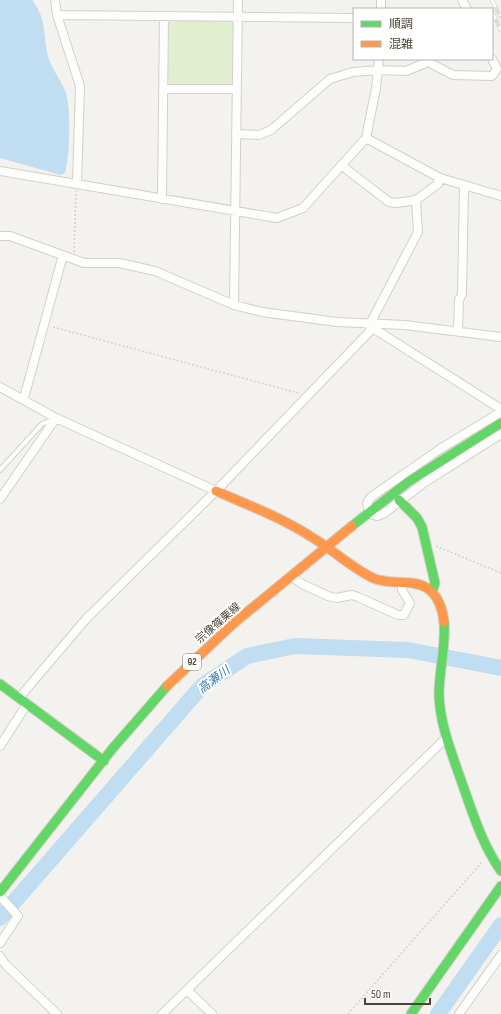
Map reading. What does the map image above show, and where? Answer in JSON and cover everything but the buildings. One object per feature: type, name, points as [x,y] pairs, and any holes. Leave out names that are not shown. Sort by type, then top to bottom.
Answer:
[{"type":"street","points":[[55,0],[57,15],[80,86],[77,184]]},
{"type":"street","points":[[234,305],[238,0]]},
{"type":"street","points":[[57,15],[353,18]]},
{"type":"street","points":[[162,199],[164,16]]},
{"type":"street","points":[[0,171],[277,218],[303,208],[366,138],[379,60]]},
{"type":"street","points":[[236,134],[259,135],[271,130],[330,79],[353,72],[406,70],[428,62],[453,75],[492,76],[497,69],[492,60]]},
{"type":"street","points":[[163,89],[236,89]]},
{"type":"street","points":[[366,138],[440,178],[501,196]]},
{"type":"street","points":[[341,165],[388,202],[396,203],[416,200],[438,184],[440,178]]},
{"type":"street","points":[[458,331],[459,300],[462,294],[464,186]]},
{"type":"street","points":[[19,698],[86,619],[216,491],[308,396],[370,325],[418,232],[416,200]]},
{"type":"street","points":[[0,236],[10,236],[84,263],[119,263],[155,271],[234,305],[262,312],[370,325],[405,325],[501,337]]},
{"type":"street","points":[[24,398],[63,256]]},
{"type":"street","points":[[370,325],[501,411],[440,449],[371,497],[367,503],[368,513],[377,516],[383,514],[399,500],[501,434]]},
{"type":"street","points":[[0,386],[24,398],[56,418],[305,533],[325,549],[356,570],[382,581],[402,582],[423,587],[432,592],[441,609],[445,627],[440,706],[446,738],[480,836],[489,855],[501,871]]},
{"type":"street","points":[[0,499],[56,418]]},
{"type":"street","name":"宗像篠栗線","points":[[1,896],[104,761],[153,701],[177,676],[211,644],[368,513],[408,482],[501,423]]},
{"type":"street","points":[[399,500],[417,518],[422,527],[435,583],[432,592]]},
{"type":"street","points":[[291,576],[302,584],[332,597],[336,598],[352,595],[398,615],[404,615],[410,602],[402,590],[402,582]]},
{"type":"street","points":[[0,684],[104,761]]},
{"type":"street","points":[[0,746],[27,704]]},
{"type":"street","points":[[162,1014],[446,738]]},
{"type":"street","points":[[411,1014],[501,886]]},
{"type":"street","points":[[0,943],[18,916],[1,896]]},
{"type":"street","points":[[459,1014],[501,955]]},
{"type":"street","points":[[0,956],[3,965],[57,1014]]},
{"type":"street","points":[[187,990],[212,1014]]},
{"type":"lane","points":[[0,470],[42,424],[56,418]]},
{"type":"path","points":[[74,260],[77,184]]},
{"type":"path","points":[[44,324],[308,396]]},
{"type":"path","points":[[425,542],[501,573]]},
{"type":"path","points":[[348,1014],[489,855]]},
{"type":"green space","points":[[172,20],[231,20],[234,24],[233,82],[229,86],[171,85],[167,82],[168,23]]},
{"type":"water","points":[[0,0],[32,0],[40,13],[48,58],[64,88],[68,101],[68,156],[65,173],[61,175],[0,158]]},
{"type":"waterway","name":"高瀬川","points":[[0,918],[202,686],[247,656],[295,646],[408,650],[501,668]]},
{"type":"waterway","points":[[438,1014],[501,925]]},
{"type":"railway","points":[[492,0],[500,16]]},
{"type":"railway","points":[[493,14],[501,30]]},
{"type":"traffic: fast","points":[[352,526],[408,482],[501,423]]},
{"type":"traffic: fast","points":[[399,500],[417,518],[422,527],[435,583],[432,592]]},
{"type":"traffic: fast","points":[[444,622],[444,640],[439,695],[444,728],[478,828],[488,850],[501,871]]},
{"type":"traffic: fast","points":[[0,684],[104,761]]},
{"type":"traffic: fast","points":[[0,892],[113,748],[167,686]]},
{"type":"traffic: fast","points":[[411,1014],[501,886]]},
{"type":"traffic: slow","points":[[216,491],[299,529],[357,569],[373,578],[386,582],[414,583],[427,588],[437,599],[444,622]]},
{"type":"traffic: slow","points":[[167,686],[234,623],[352,526]]}]
